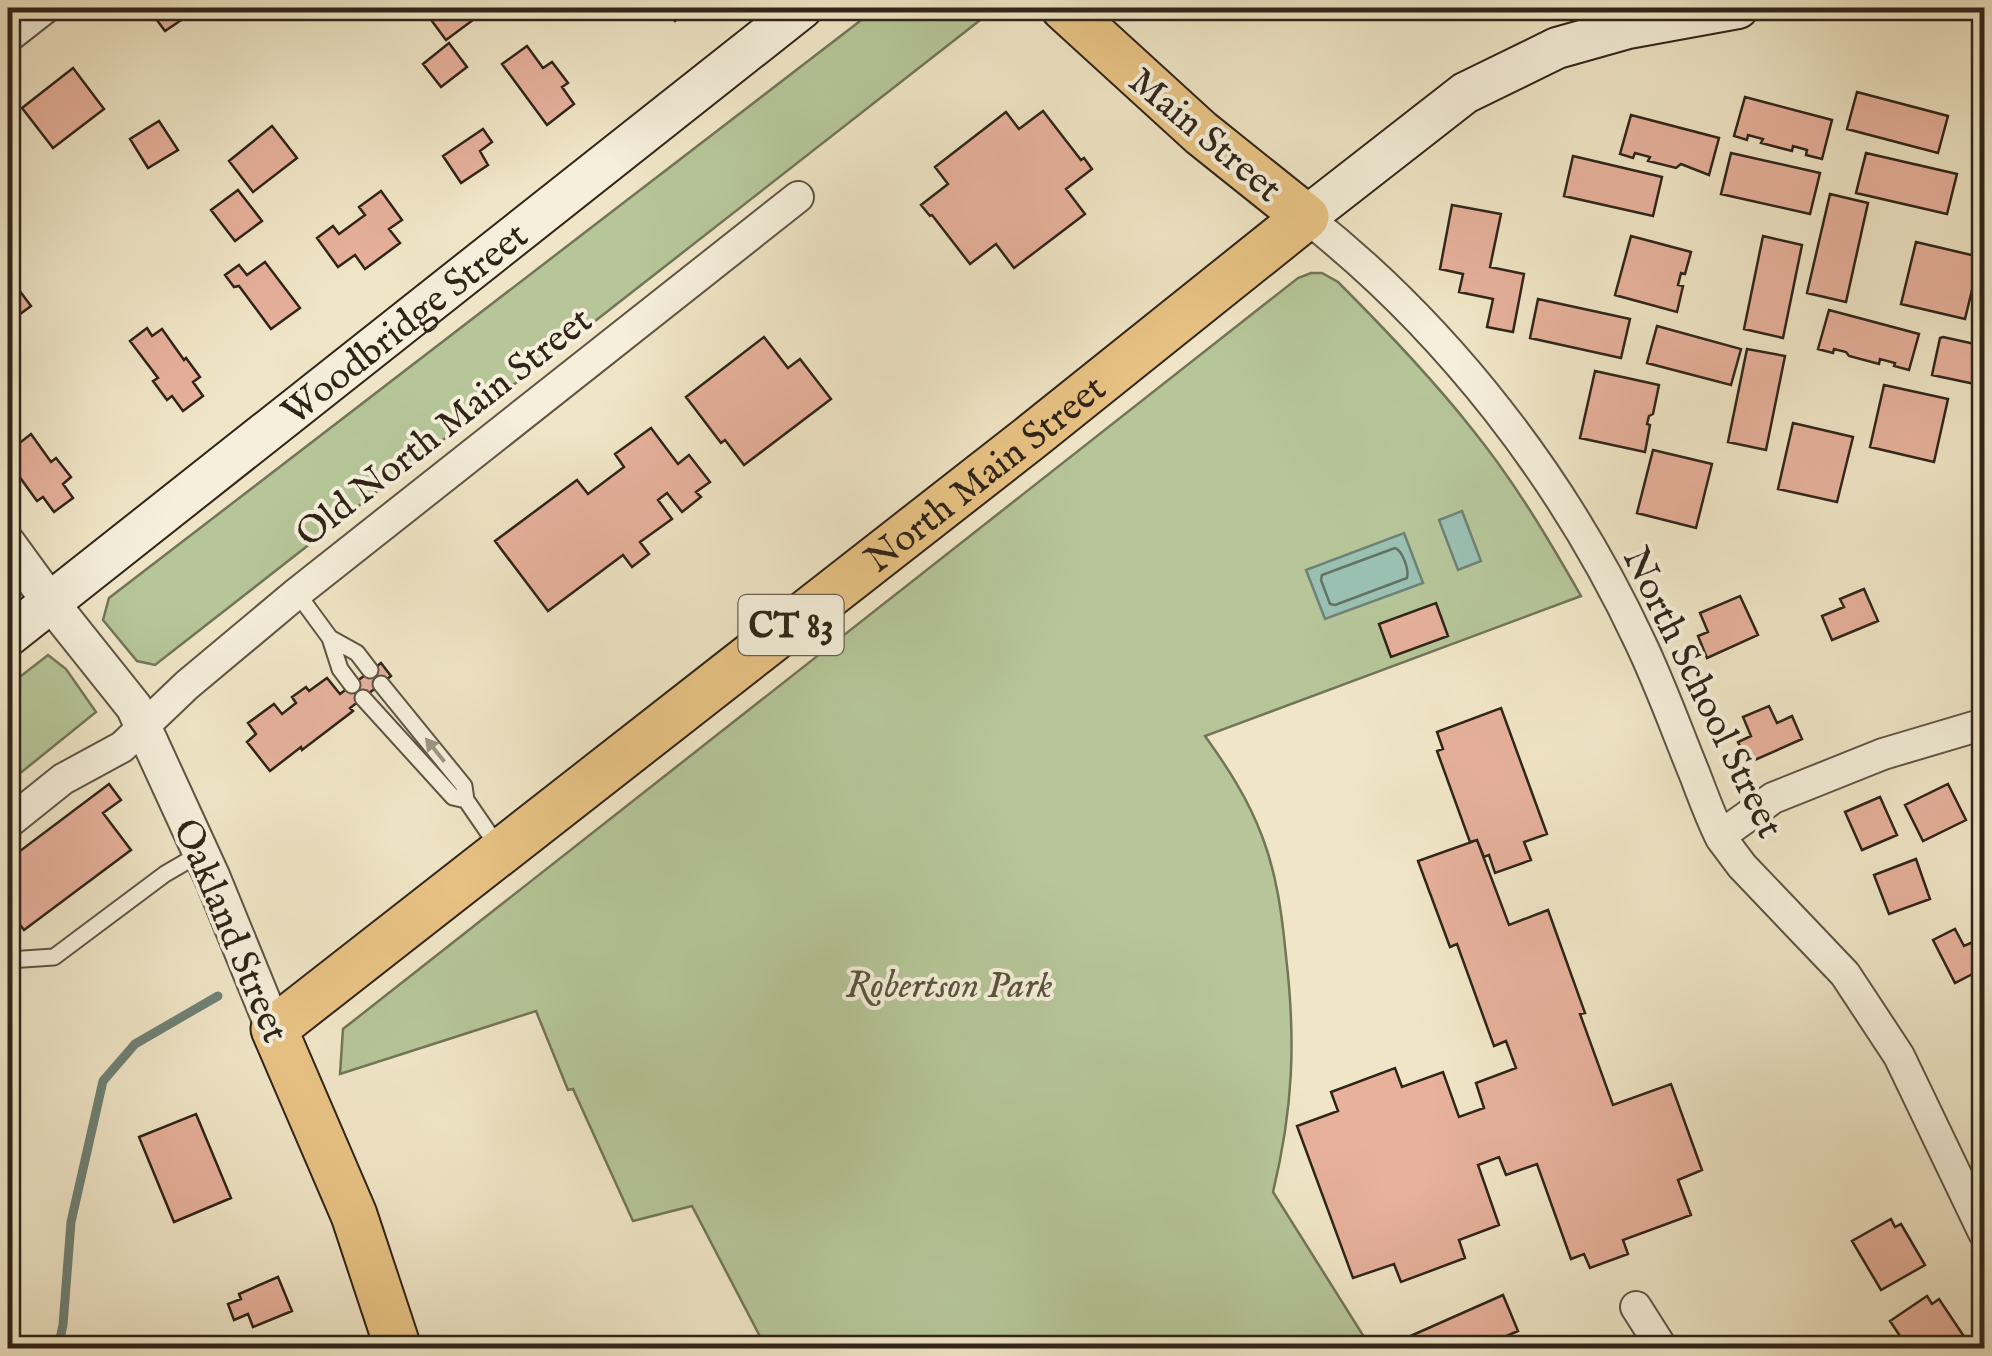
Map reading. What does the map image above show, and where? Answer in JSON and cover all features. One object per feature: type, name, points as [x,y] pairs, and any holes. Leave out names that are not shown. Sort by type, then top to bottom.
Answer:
[{"type":"main road","name":"Woodbridge Street","points":[[8,636],[802,8]]},
{"type":"main road","name":"Main Street","points":[[1064,8],[1160,98],[1306,218]]},
{"type":"main road","name":"North Main Street","points":[[274,1030],[1465,93],[1557,48],[1628,28],[1738,8]]},
{"type":"main road","name":"Oakland Street","points":[[274,1030],[354,1215],[398,1348]]},
{"type":"street","points":[[8,37],[45,8]]},
{"type":"street","name":"Old North Main Street","points":[[8,823],[63,779],[122,746],[187,685],[297,593],[798,197]]},
{"type":"street","name":"North School Street","points":[[1306,218],[1366,268],[1430,332],[1500,415],[1555,490],[1640,642],[1720,836],[1736,859],[1856,990],[1899,1056],[1984,1232]]},
{"type":"street","name":"Oakland Street","points":[[8,544],[126,695],[144,726],[274,1030]]},
{"type":"street","points":[[1720,836],[1773,798],[1883,754],[1984,724]]},
{"type":"street","points":[[1636,1306],[1662,1348]]},
{"type":"lane","points":[[297,593],[330,638],[340,669],[352,684]]},
{"type":"lane","points":[[330,638],[357,653],[370,670]]},
{"type":"lane","points":[[381,684],[464,786],[466,800],[502,851]]},
{"type":"lane","points":[[363,698],[453,797],[466,800]]},
{"type":"lane","points":[[8,960],[54,957],[165,874],[201,853]]},
{"type":"green space","points":[[877,8],[977,8],[984,17],[155,665],[137,661],[103,620],[109,598]]},
{"type":"green space","name":"Robertson Park","points":[[1322,273],[1338,282],[1456,410],[1516,489],[1581,596],[1205,736],[1237,784],[1256,822],[1272,865],[1281,910],[1292,1047],[1289,1104],[1273,1192],[1371,1348],[766,1348],[692,1206],[633,1221],[573,1089],[568,1090],[536,1011],[340,1074],[343,1029],[1298,278]]},
{"type":"green space","points":[[48,655],[66,669],[96,712],[8,783],[8,686]]},
{"type":"water","points":[[1462,511],[1481,561],[1458,570],[1439,520]]},
{"type":"water","points":[[1404,533],[1423,583],[1325,619],[1306,570]]},
{"type":"building","points":[[148,8],[199,8],[165,31]]},
{"type":"building","points":[[425,8],[471,8],[477,17],[446,40]]},
{"type":"building","points":[[665,8],[692,8],[675,21]]},
{"type":"building","points":[[449,43],[467,67],[441,87],[423,64]]},
{"type":"building","points":[[527,46],[543,68],[552,62],[568,83],[562,87],[574,104],[547,125],[502,64]]},
{"type":"building","points":[[73,68],[104,109],[53,148],[22,108]]},
{"type":"building","points":[[1857,92],[1948,116],[1938,153],[1847,129]]},
{"type":"building","points":[[1745,97],[1832,120],[1822,159],[1793,146],[1792,151],[1761,143],[1763,139],[1748,135],[1747,140],[1734,136]]},
{"type":"building","points":[[1043,111],[1092,169],[1066,189],[1085,214],[1014,268],[996,244],[970,264],[921,205],[948,184],[935,167],[1006,112],[1019,129]]},
{"type":"building","points":[[1631,115],[1719,138],[1709,175],[1681,164],[1676,168],[1648,161],[1650,157],[1635,153],[1633,158],[1620,154]]},
{"type":"building","points":[[159,121],[178,150],[148,168],[130,139]]},
{"type":"building","points":[[272,126],[297,158],[253,192],[229,161]]},
{"type":"building","points":[[483,129],[492,142],[480,151],[488,165],[461,183],[443,156]]},
{"type":"building","points":[[1731,153],[1820,173],[1810,214],[1721,194]]},
{"type":"building","points":[[1866,153],[1957,174],[1947,214],[1856,193]]},
{"type":"building","points":[[1573,156],[1662,177],[1653,216],[1564,196]]},
{"type":"building","points":[[238,190],[262,221],[235,241],[211,210]]},
{"type":"building","points":[[381,191],[402,220],[389,229],[400,243],[365,269],[355,255],[338,267],[317,238],[333,226],[339,234],[365,215],[359,207]]},
{"type":"building","points":[[1830,194],[1868,203],[1846,302],[1807,293]]},
{"type":"building","points":[[1452,205],[1501,214],[1490,267],[1524,274],[1513,332],[1487,327],[1493,299],[1459,292],[1463,274],[1440,269]]},
{"type":"building","points":[[1631,236],[1691,252],[1678,285],[1683,286],[1677,312],[1615,295]]},
{"type":"building","points":[[1763,236],[1802,245],[1783,338],[1744,329]]},
{"type":"building","points":[[1916,242],[1980,257],[1965,319],[1901,304]]},
{"type":"building","points":[[265,262],[300,308],[271,329],[239,286],[234,287],[225,275],[239,265],[247,275]]},
{"type":"building","points":[[13,282],[31,306],[8,323],[8,286]]},
{"type":"building","points":[[1538,299],[1630,319],[1621,358],[1530,338]]},
{"type":"building","points":[[1829,310],[1919,334],[1909,370],[1880,359],[1879,364],[1834,349],[1833,353],[1818,349]]},
{"type":"building","points":[[1657,326],[1741,349],[1731,385],[1647,363]]},
{"type":"building","points":[[147,328],[152,336],[162,329],[200,377],[193,382],[203,396],[183,411],[172,396],[167,400],[153,381],[158,378],[130,341]]},
{"type":"building","points":[[764,337],[788,368],[800,359],[831,399],[744,465],[725,440],[721,443],[686,397]]},
{"type":"building","points":[[1943,337],[1984,346],[1984,386],[1932,375]]},
{"type":"building","points":[[1747,349],[1785,356],[1766,450],[1728,442]]},
{"type":"building","points":[[1595,371],[1659,385],[1647,424],[1650,425],[1645,452],[1580,438]]},
{"type":"building","points":[[1884,385],[1948,399],[1934,462],[1870,447]]},
{"type":"building","points":[[1793,423],[1853,437],[1837,502],[1778,489]]},
{"type":"building","points":[[651,428],[678,464],[689,455],[710,482],[696,492],[701,497],[682,512],[667,493],[658,500],[672,519],[640,542],[649,554],[632,567],[623,555],[548,611],[495,541],[577,480],[588,494],[624,467],[615,454]]},
{"type":"building","points":[[31,434],[51,462],[56,458],[71,477],[63,484],[73,498],[54,512],[43,497],[37,501],[8,461],[8,452]]},
{"type":"building","points":[[1653,450],[1712,464],[1696,528],[1637,513]]},
{"type":"building","points":[[1864,589],[1878,621],[1832,640],[1822,616],[1844,607],[1840,599]]},
{"type":"building","points":[[1740,596],[1758,635],[1707,658],[1698,636],[1708,632],[1700,613]]},
{"type":"building","points":[[1436,603],[1448,636],[1391,657],[1379,624]]},
{"type":"building","points":[[381,663],[391,676],[350,708],[353,711],[270,771],[247,742],[256,734],[248,723],[274,704],[282,714],[296,703],[292,697],[327,678],[340,694]]},
{"type":"building","points":[[1769,706],[1777,723],[1792,716],[1802,739],[1748,763],[1738,742],[1751,736],[1743,717]]},
{"type":"building","points":[[1501,708],[1547,834],[1524,842],[1531,860],[1495,873],[1489,855],[1484,857],[1477,840],[1470,842],[1437,751],[1443,749],[1437,732]]},
{"type":"building","points":[[109,784],[121,800],[103,813],[131,850],[24,930],[8,909],[8,860]]},
{"type":"building","points":[[1948,784],[1966,820],[1923,841],[1905,805]]},
{"type":"building","points":[[1880,797],[1897,835],[1862,850],[1845,812]]},
{"type":"building","points":[[1477,840],[1509,925],[1548,910],[1613,1105],[1671,1084],[1702,1170],[1678,1180],[1691,1215],[1623,1240],[1628,1254],[1590,1268],[1584,1254],[1571,1259],[1537,1164],[1506,1175],[1499,1157],[1478,1165],[1499,1225],[1459,1240],[1465,1258],[1401,1282],[1394,1264],[1353,1278],[1297,1126],[1338,1111],[1331,1092],[1395,1068],[1402,1087],[1443,1072],[1459,1117],[1484,1108],[1476,1083],[1516,1068],[1506,1041],[1494,1046],[1457,944],[1450,947],[1418,861]]},
{"type":"building","points":[[1916,859],[1930,899],[1889,914],[1874,875]]},
{"type":"building","points":[[1955,929],[1964,946],[1973,942],[1984,968],[1955,983],[1933,940]]},
{"type":"building","points":[[196,1114],[231,1198],[174,1222],[139,1137]]},
{"type":"building","points":[[1891,1219],[1895,1227],[1901,1224],[1925,1265],[1881,1290],[1852,1241]]},
{"type":"building","points":[[278,1277],[292,1311],[253,1327],[248,1314],[234,1320],[228,1304],[241,1299],[239,1294]]},
{"type":"building","points":[[1503,1295],[1518,1331],[1479,1348],[1410,1348],[1406,1338]]},
{"type":"building","points":[[1927,1296],[1932,1304],[1939,1299],[1965,1338],[1950,1348],[1908,1348],[1890,1321]]},
{"type":"waterway","points":[[58,1348],[71,1222],[103,1081],[135,1044],[218,996]]}]
